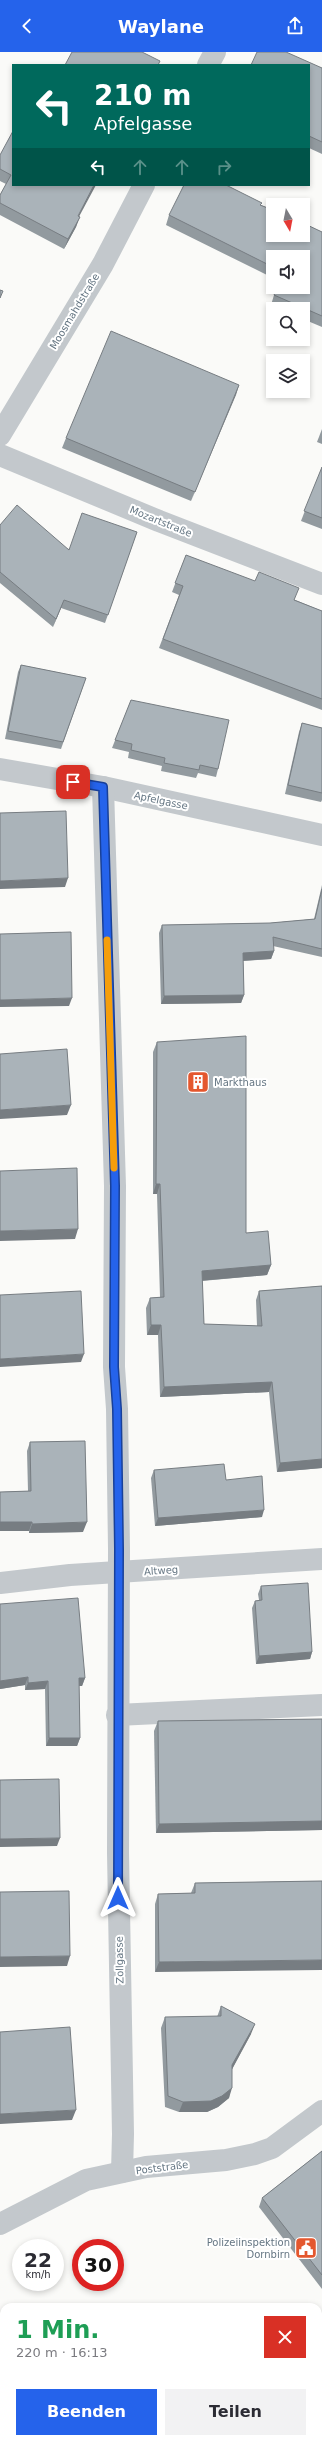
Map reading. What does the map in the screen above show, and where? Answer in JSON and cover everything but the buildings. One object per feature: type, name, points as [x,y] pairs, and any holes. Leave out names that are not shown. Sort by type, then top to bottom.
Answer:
[{"type":"street","points":[[209,64],[215,52]]},
{"type":"street","name":"Moosmahdstraße","points":[[0,435],[103,264],[143,186]]},
{"type":"street","name":"Mozartstraße","points":[[0,455],[159,521],[322,584]]},
{"type":"street","name":"Apfelgasse","points":[[0,769],[103,787],[322,835]]},
{"type":"street","name":"Zollgasse","points":[[103,787],[115,1186],[114,1367],[117,1409],[117,1715],[120,2022],[124,2134],[122,2172]]},
{"type":"street","name":"Altweg","points":[[0,1583],[118,1572],[322,1559]]},
{"type":"street","points":[[117,1715],[322,1706]]},
{"type":"street","name":"Poststraße","points":[[0,2224],[86,2180],[146,2167],[226,2160],[255,2154],[272,2148],[322,2111]]},
{"type":"slow traffic","points":[[107,940],[114,1168]]},
{"type":"place","name":"Markthaus","points":[[198,1082]]},
{"type":"place","name":"Polizeiinspektion Dornbirn","points":[[306,2248]]},
{"type":"route","points":[[73,782],[103,787],[115,1186],[114,1367],[117,1409],[119,1549],[117,1715],[118,1898]]}]
